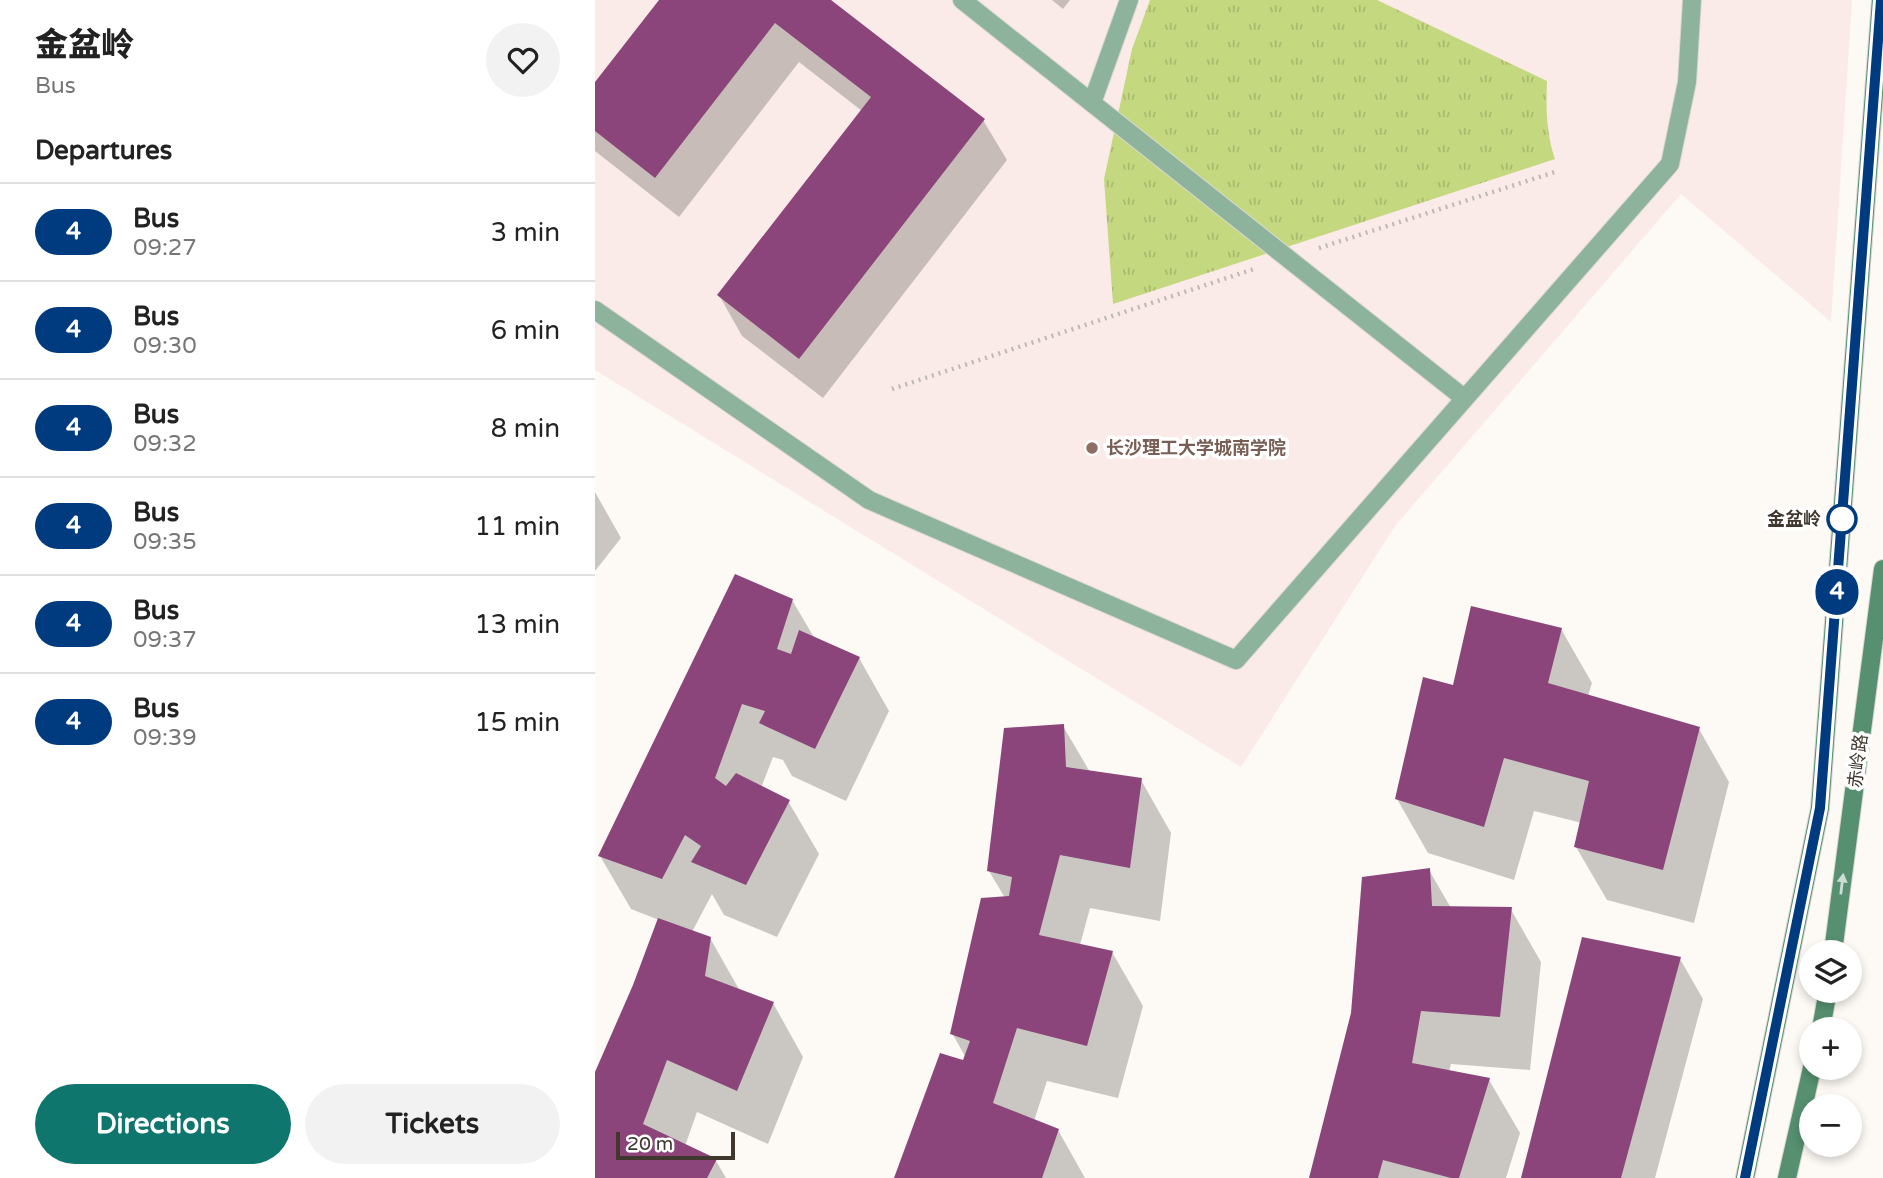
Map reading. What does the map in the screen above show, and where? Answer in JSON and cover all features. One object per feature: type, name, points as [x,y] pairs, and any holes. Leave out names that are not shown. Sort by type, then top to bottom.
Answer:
[{"type":"main road","name":"赤岭路","points":[[1745,1178],[1820,808],[1881,0]]},
{"type":"main road","name":"赤岭路","points":[[1835,940],[1883,569]]},
{"type":"main road","points":[[1787,1178],[1809,1080]]},
{"type":"street","points":[[962,0],[1464,398]]},
{"type":"street","points":[[1092,103],[1129,0]]},
{"type":"street","points":[[595,310],[869,500],[1236,660],[1670,164],[1687,82],[1692,0]]},
{"type":"path","points":[[892,388],[1558,171]]},
{"type":"shaded area","name":"长沙理工大学城南学院","points":[[595,0],[1852,0],[1831,322],[1681,194],[1395,526],[1241,767],[595,370]]},
{"type":"green space","points":[[1150,0],[1377,0],[1547,81],[1547,120],[1555,159],[1113,304],[1104,179],[1132,49]]},
{"type":"building","points":[[659,0],[831,0],[985,119],[799,359],[717,295],[871,97],[775,23],[655,178],[595,131],[595,82]]},
{"type":"building","points":[[735,574],[793,599],[777,649],[791,654],[799,630],[860,657],[815,749],[759,723],[765,711],[742,704],[715,778],[726,786],[736,773],[790,800],[746,885],[691,862],[701,846],[685,835],[662,879],[598,856]]},
{"type":"building","points":[[1471,606],[1562,628],[1548,683],[1700,727],[1663,870],[1574,847],[1589,781],[1504,758],[1484,827],[1395,799],[1423,677],[1453,685]]},
{"type":"building","points":[[1064,724],[1066,767],[1142,778],[1130,868],[1060,855],[1039,935],[1113,951],[1087,1046],[1017,1028],[993,1103],[1059,1129],[1042,1178],[894,1178],[940,1053],[963,1060],[970,1041],[950,1034],[981,898],[1009,896],[1012,877],[987,871],[1004,728]]},
{"type":"building","points":[[1430,868],[1432,906],[1512,907],[1500,1017],[1421,1011],[1412,1063],[1490,1078],[1459,1178],[1383,1160],[1378,1178],[1309,1178],[1351,1013],[1362,877]]},
{"type":"building","points":[[658,918],[711,937],[705,976],[774,1002],[737,1091],[667,1060],[643,1124],[717,1159],[707,1178],[595,1178],[595,1072],[633,985]]},
{"type":"building","points":[[1582,937],[1681,957],[1621,1178],[1521,1178]]},
{"type":"bus line","name":"4","points":[[1745,1178],[1820,808],[1881,0]]},
{"type":"place","name":"长沙理工大学城南学院","points":[[1092,448]]},
{"type":"place","name":"金盆岭","points":[[1842,519]]}]
